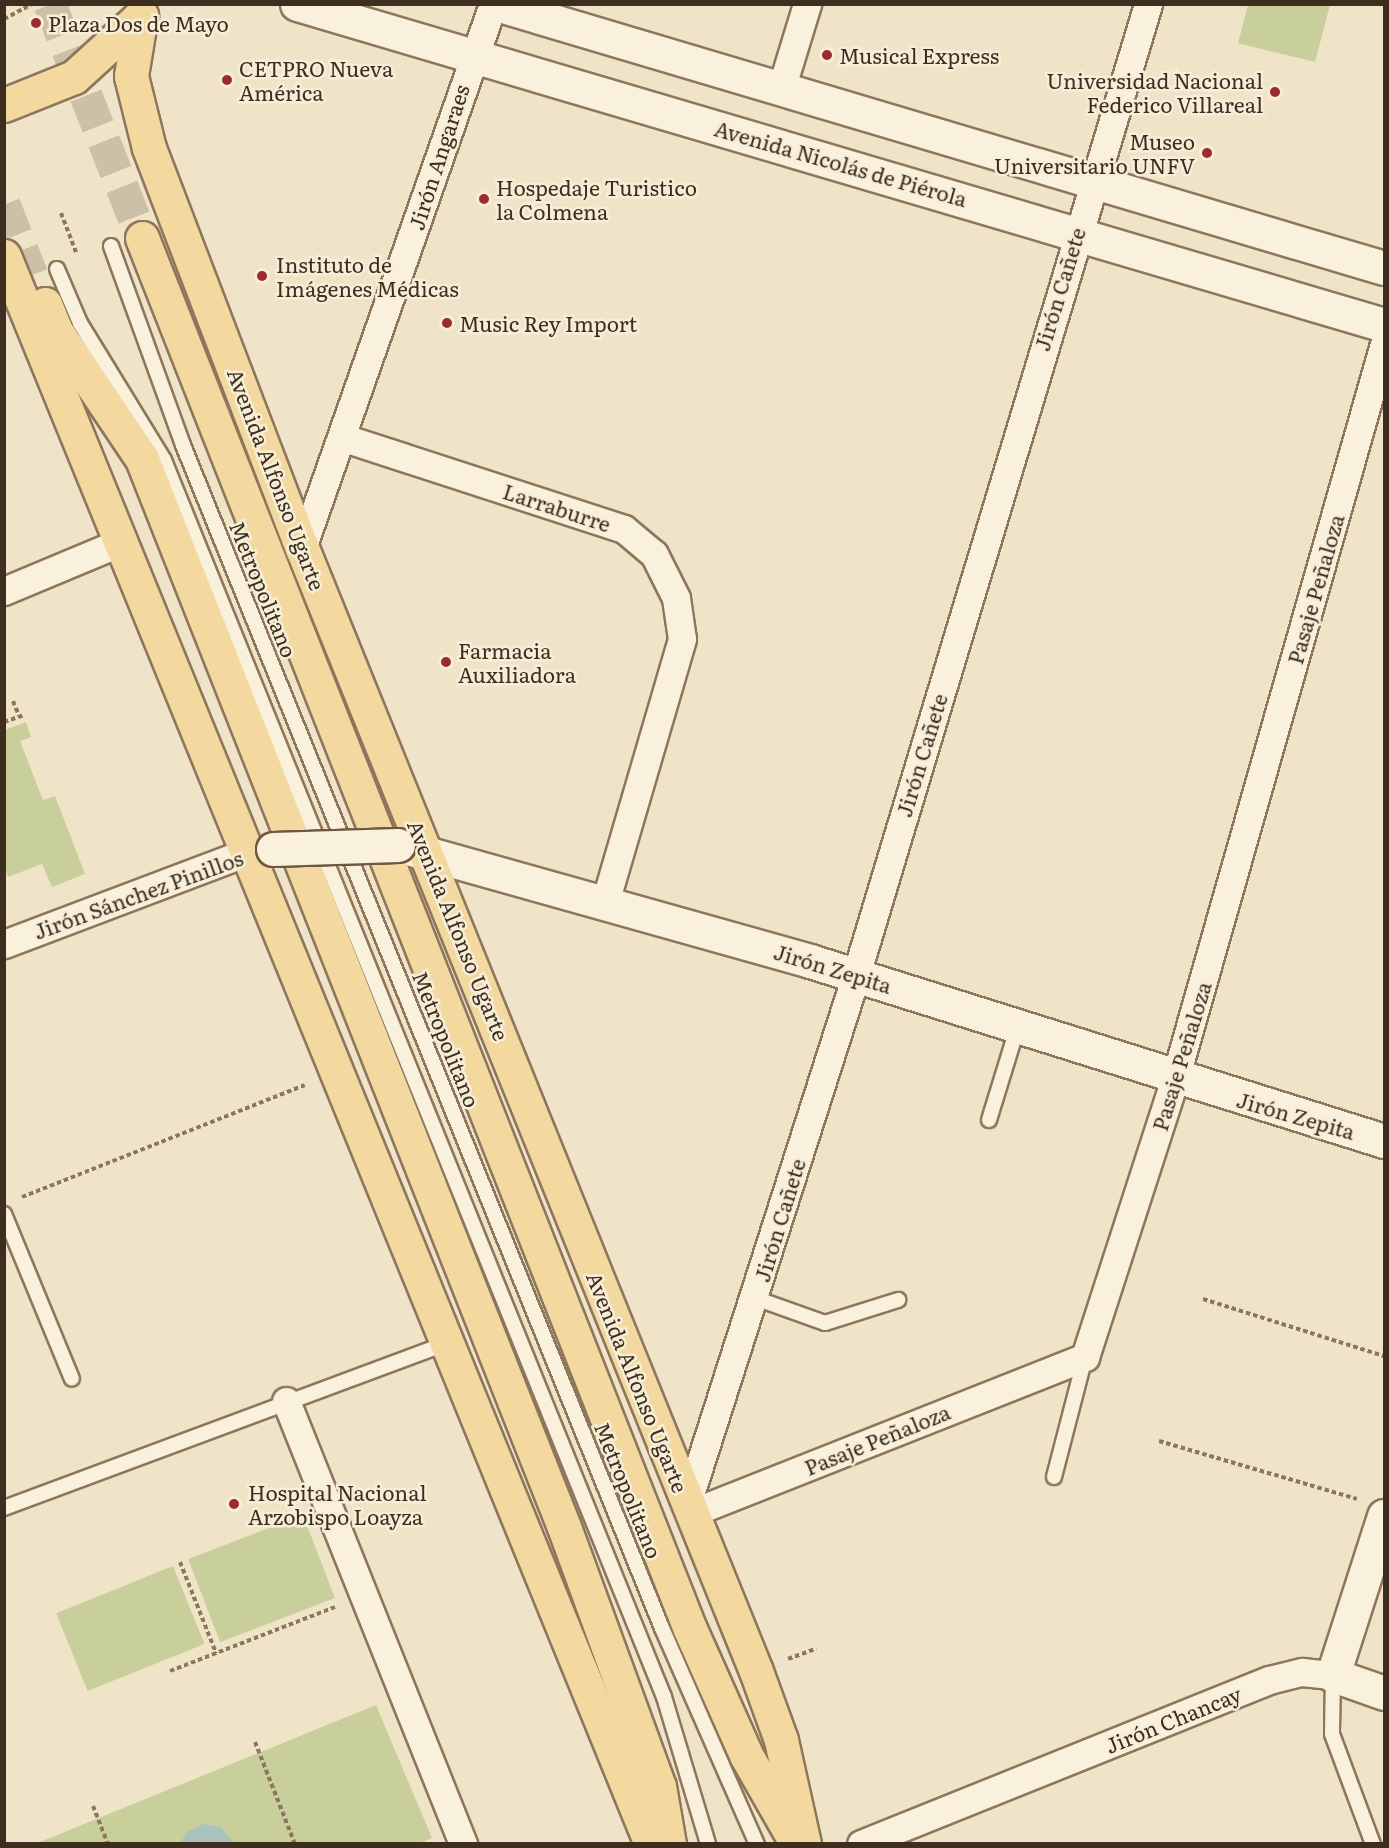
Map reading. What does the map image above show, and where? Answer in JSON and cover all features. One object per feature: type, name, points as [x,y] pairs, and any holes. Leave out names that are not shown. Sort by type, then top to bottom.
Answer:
[{"type":"main road","name":"Avenida Nicolás de Piérola","points":[[297,4],[1076,230],[1384,325]]},
{"type":"main road","points":[[494,4],[782,86],[1384,268]]},
{"type":"main road","points":[[4,105],[74,77],[145,10]]},
{"type":"main road","name":"Avenida Alfonso Ugarte","points":[[145,10],[131,76],[139,117],[413,848],[689,1508],[781,1740],[804,1844]]},
{"type":"main road","name":"Avenida Alfonso Ugarte","points":[[142,238],[690,1629],[746,1755],[796,1844]]},
{"type":"main road","points":[[4,256],[121,542],[261,850],[336,1073],[651,1844]]},
{"type":"main road","points":[[44,272],[56,330],[142,459],[564,1527],[659,1786],[669,1844]]},
{"type":"main road","name":"Jirón Zepita","points":[[261,850],[413,848],[856,975],[1175,1079],[1384,1141]]},
{"type":"main road","points":[[1373,1508],[1333,1675],[1384,1693]]},
{"type":"street","name":"Jirón Angaraes","points":[[302,548],[344,438],[471,56],[494,4]]},
{"type":"street","points":[[782,86],[807,4]]},
{"type":"street","name":"Jirón Cañete","points":[[689,1508],[856,975],[1076,230],[1148,4]]},
{"type":"street","name":"Pasaje Peñaloza","points":[[689,1508],[1085,1357],[1175,1079],[1384,344]]},
{"type":"street","name":"Larraburre","points":[[344,438],[624,529],[654,554],[676,598],[682,639],[605,903]]},
{"type":"street","points":[[4,591],[121,542]]},
{"type":"street","name":"Jirón Sánchez Pinillos","points":[[4,944],[261,850]]},
{"type":"street","points":[[286,1401],[463,1844]]},
{"type":"street","name":"Jirón Chancay","points":[[861,1844],[1269,1680],[1302,1672],[1333,1675]]},
{"type":"lane","name":"Metropolitano","points":[[111,246],[183,445],[626,1539],[757,1844]]},
{"type":"lane","points":[[44,272],[80,322],[164,460],[664,1697],[708,1844]]},
{"type":"lane","points":[[989,1120],[1018,1026]]},
{"type":"lane","points":[[4,1214],[72,1379]]},
{"type":"lane","points":[[755,1298],[825,1323],[898,1300]]},
{"type":"lane","points":[[4,1508],[447,1342]]},
{"type":"lane","points":[[1054,1477],[1085,1357]]},
{"type":"lane","points":[[1333,1675],[1332,1734],[1373,1844]]},
{"type":"path","points":[[4,19],[32,4]]},
{"type":"path","points":[[4,722],[22,715],[13,701]]},
{"type":"path","points":[[16,1200],[336,1073]]},
{"type":"path","points":[[1203,1299],[1384,1356]]},
{"type":"path","points":[[1159,1440],[1373,1508]]},
{"type":"path","points":[[180,1562],[216,1653]]},
{"type":"path","points":[[170,1671],[364,1596]]},
{"type":"path","points":[[255,1742],[295,1844]]},
{"type":"path","points":[[93,1806],[108,1844]]},
{"type":"green space","points":[[1248,5],[1330,5],[1315,62],[1238,43]]},
{"type":"green space","points":[[26,722],[31,737],[20,741],[43,800],[55,796],[85,874],[52,887],[42,864],[8,877],[5,869],[5,730]]},
{"type":"green space","points":[[303,1515],[335,1598],[220,1642],[188,1559]]},
{"type":"green space","points":[[173,1566],[204,1644],[88,1691],[56,1613]]},
{"type":"green space","points":[[376,1705],[432,1838],[418,1844],[35,1844]]},
{"type":"water","points":[[203,1824],[221,1827],[234,1843],[180,1843],[187,1832]]},
{"type":"tunnel","points":[[50,4],[142,238]]},
{"type":"tunnel","points":[[4,204],[32,275]]},
{"type":"place","name":"Plaza Dos de Mayo","points":[[36,23]]},
{"type":"place","name":"Musical Express","points":[[827,55]]},
{"type":"place","name":"CETPRO Nueva América","points":[[227,80]]},
{"type":"place","name":"Universidad Nacional Federico Villareal","points":[[1275,92]]},
{"type":"place","name":"Museo Universitario UNFV","points":[[1207,153]]},
{"type":"place","name":"Hospedaje Turistico la Colmena","points":[[484,199]]},
{"type":"place","name":"Instituto de Imágenes Médicas","points":[[262,276]]},
{"type":"place","name":"Music Rey Import","points":[[447,323]]},
{"type":"place","name":"Farmacia Auxiliadora","points":[[446,662]]},
{"type":"place","name":"Hospital Nacional Arzobispo Loayza","points":[[234,1504]]}]
